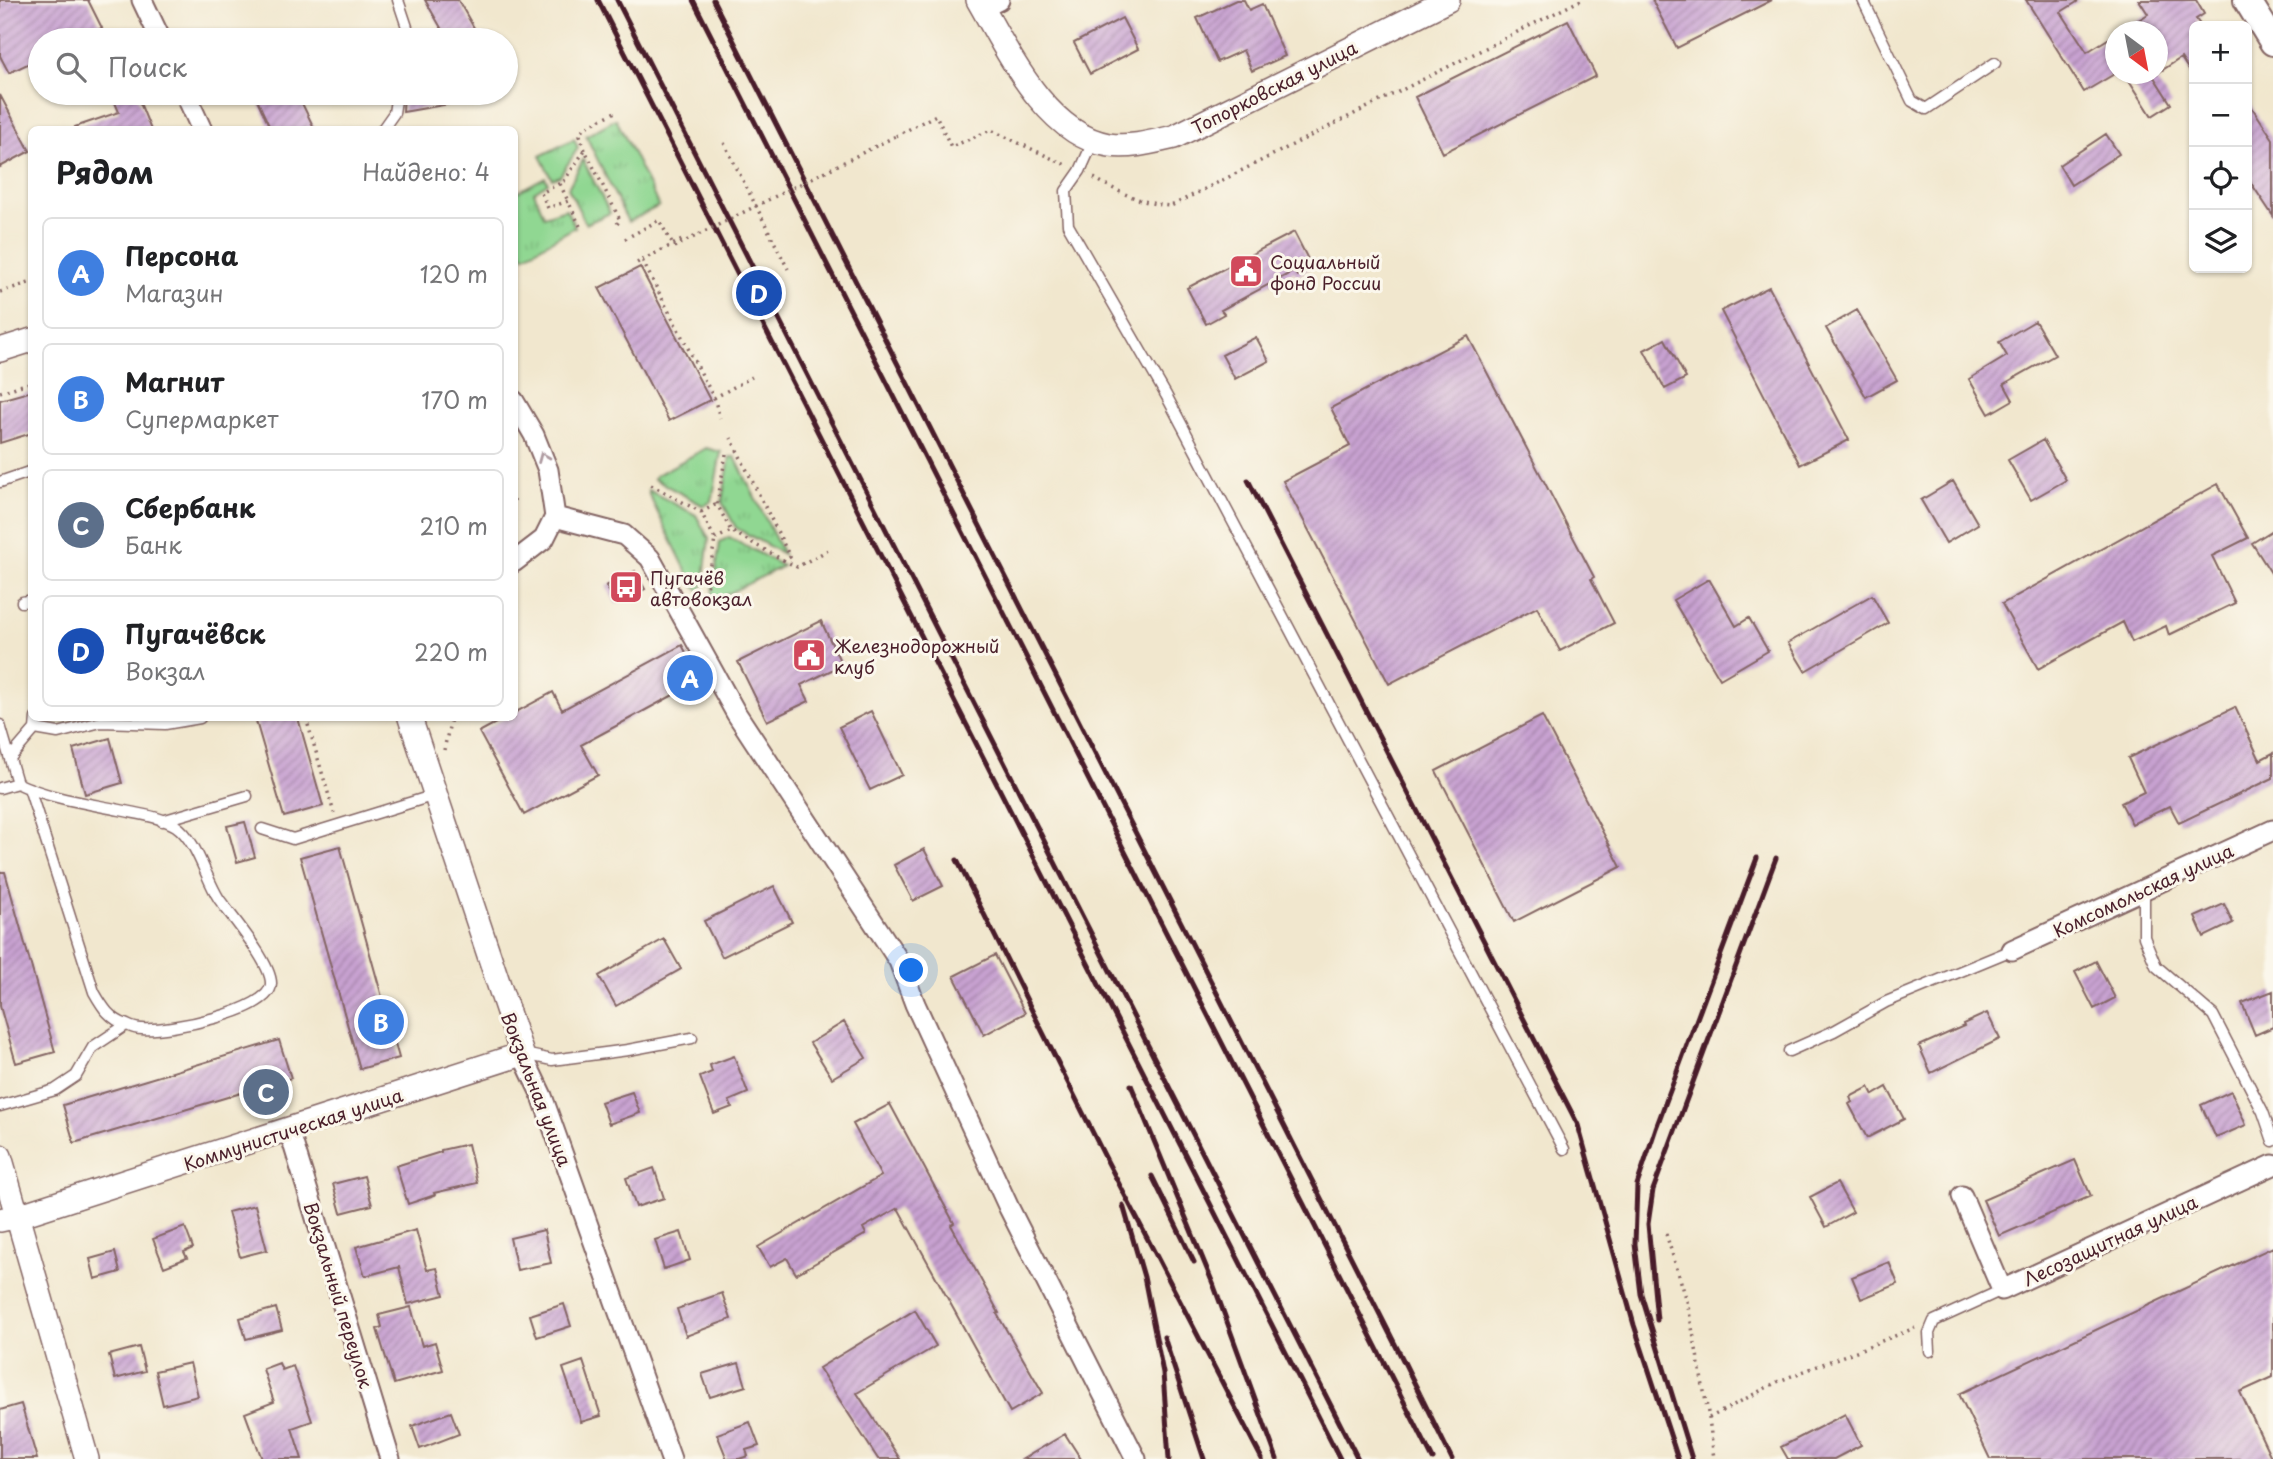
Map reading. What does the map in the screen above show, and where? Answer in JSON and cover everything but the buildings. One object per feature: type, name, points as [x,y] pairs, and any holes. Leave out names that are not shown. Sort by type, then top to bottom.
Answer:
[{"type":"main road","points":[[2247,0],[2273,42]]},
{"type":"street","points":[[142,0],[155,28]]},
{"type":"street","name":"Топорковская улица","points":[[1094,141],[1111,145],[1141,145],[1174,137],[1448,0]]},
{"type":"street","points":[[987,3],[1023,75],[1045,105],[1069,127],[1094,141]]},
{"type":"street","points":[[191,105],[200,126]]},
{"type":"street","points":[[0,350],[28,341]]},
{"type":"street","points":[[518,408],[534,435],[548,470],[555,517],[544,539],[518,559]]},
{"type":"street","points":[[555,517],[624,535],[650,558],[736,713],[899,961],[915,1004],[1009,1208],[1136,1459]]},
{"type":"street","name":"Вокзальная улица","points":[[412,721],[522,1054],[542,1096],[671,1459]]},
{"type":"street","name":"Комсомольская улица","points":[[2012,950],[2273,830]]},
{"type":"street","name":"Коммунистическая улица","points":[[9,1218],[522,1054]]},
{"type":"street","name":"Вокзальный переулок","points":[[289,1130],[390,1459]]},
{"type":"street","points":[[0,1156],[9,1218],[87,1459]]},
{"type":"street","name":"Лесозащитная улица","points":[[1962,1196],[2002,1290],[2273,1165]]},
{"type":"lane","points":[[398,0],[407,28]]},
{"type":"lane","points":[[1863,0],[1913,101],[1926,109],[1995,63]]},
{"type":"lane","points":[[385,126],[394,113],[395,105]]},
{"type":"lane","points":[[1094,141],[1080,171],[1066,191],[1068,225],[1167,395],[1564,1149]]},
{"type":"lane","points":[[0,482],[28,472]]},
{"type":"lane","points":[[10,758],[35,729],[36,721]]},
{"type":"lane","points":[[35,729],[58,733],[102,722],[165,724],[182,721]]},
{"type":"lane","points":[[0,725],[17,783]]},
{"type":"lane","points":[[0,788],[17,783],[83,803],[149,816],[177,827],[191,843],[217,895],[267,966],[272,983],[269,993],[257,1003],[183,1026],[143,1030],[126,1025],[106,1013],[94,992],[29,788]]},
{"type":"lane","points":[[262,829],[293,839],[435,795]]},
{"type":"lane","points":[[162,821],[247,796]]},
{"type":"lane","points":[[2144,890],[2144,937],[2156,966],[2213,1015],[2263,1112],[2273,1141]]},
{"type":"lane","points":[[1789,1051],[1835,1031],[1885,1002],[2012,950]]},
{"type":"lane","points":[[0,1106],[55,1090],[76,1076],[93,1047],[126,1025]]},
{"type":"lane","points":[[522,1054],[552,1060],[692,1038]]},
{"type":"lane","points":[[1930,1351],[1929,1333],[1934,1321],[2002,1290]]},
{"type":"path","points":[[625,239],[659,220],[674,247],[936,115],[951,147],[991,130],[1119,192],[1155,205],[1171,206],[1581,0]]},
{"type":"path","points":[[617,111],[584,128],[580,135],[620,220],[617,224]]},
{"type":"path","points":[[724,143],[788,269]]},
{"type":"path","points":[[568,201],[548,208],[541,193],[564,181],[585,150]]},
{"type":"path","points":[[559,183],[580,226]]},
{"type":"path","points":[[682,240],[640,261],[714,398],[720,418]]},
{"type":"path","points":[[0,292],[28,283]]},
{"type":"path","points":[[714,398],[752,377]]},
{"type":"path","points":[[0,392],[28,383]]},
{"type":"path","points":[[731,438],[790,557],[783,560]]},
{"type":"path","points":[[726,454],[717,504],[731,531],[797,566],[830,549]]},
{"type":"path","points":[[651,485],[701,512],[715,539],[706,594]]},
{"type":"path","points":[[701,512],[717,504]]},
{"type":"path","points":[[715,539],[731,531]]},
{"type":"path","points":[[307,721],[337,825]]},
{"type":"path","points":[[1666,1234],[1687,1301],[1714,1459]]},
{"type":"path","points":[[1709,1418],[1779,1381],[1934,1321]]},
{"type":"green space","points":[[616,119],[659,206],[628,222],[586,136]]},
{"type":"green space","points":[[574,139],[578,148],[560,176],[552,179],[540,156]]},
{"type":"green space","points":[[583,160],[610,213],[586,224],[568,188]]},
{"type":"green space","points":[[545,177],[548,183],[534,192],[544,216],[566,209],[575,227],[524,256],[518,243],[518,191]]},
{"type":"green space","points":[[706,448],[721,452],[712,501],[704,506],[654,479],[655,476]]},
{"type":"green space","points":[[730,457],[735,457],[783,554],[736,528],[722,502]]},
{"type":"green space","points":[[648,490],[696,515],[709,539],[702,592],[694,586]]},
{"type":"green space","points":[[729,537],[783,566],[722,597],[712,596],[720,542]]},
{"type":"railway","points":[[598,0],[1340,1459]]},
{"type":"railway","points":[[617,0],[1358,1459]]},
{"type":"railway","points":[[693,0],[1433,1459]]},
{"type":"railway","points":[[713,0],[1452,1459]]},
{"type":"railway","points":[[1248,480],[1578,1125],[1634,1325],[1678,1459]]},
{"type":"railway","points":[[1692,1459],[1641,1294],[1635,1244],[1637,1185],[1757,858]]},
{"type":"railway","points":[[1657,1320],[1648,1224],[1653,1190],[1776,858]]},
{"type":"railway","points":[[957,860],[1104,1155],[1262,1459]]},
{"type":"railway","points":[[1131,1085],[1214,1286],[1277,1459]]},
{"type":"railway","points":[[1152,1176],[1194,1262]]},
{"type":"railway","points":[[1123,1205],[1144,1277],[1163,1373],[1169,1459]]},
{"type":"railway","points":[[1164,1337],[1204,1459]]},
{"type":"place","name":"Социальный фонд России","points":[[1246,271]]},
{"type":"place","name":"Пугачёвск","points":[[759,293]]},
{"type":"place","name":"Пугачёв автовокзал","points":[[626,587]]},
{"type":"place","name":"Железнодорожный клуб","points":[[809,655]]},
{"type":"place","name":"Персона","points":[[690,678]]},
{"type":"place","name":"Магнит","points":[[381,1022]]},
{"type":"place","name":"Сбербанк","points":[[266,1092]]}]
